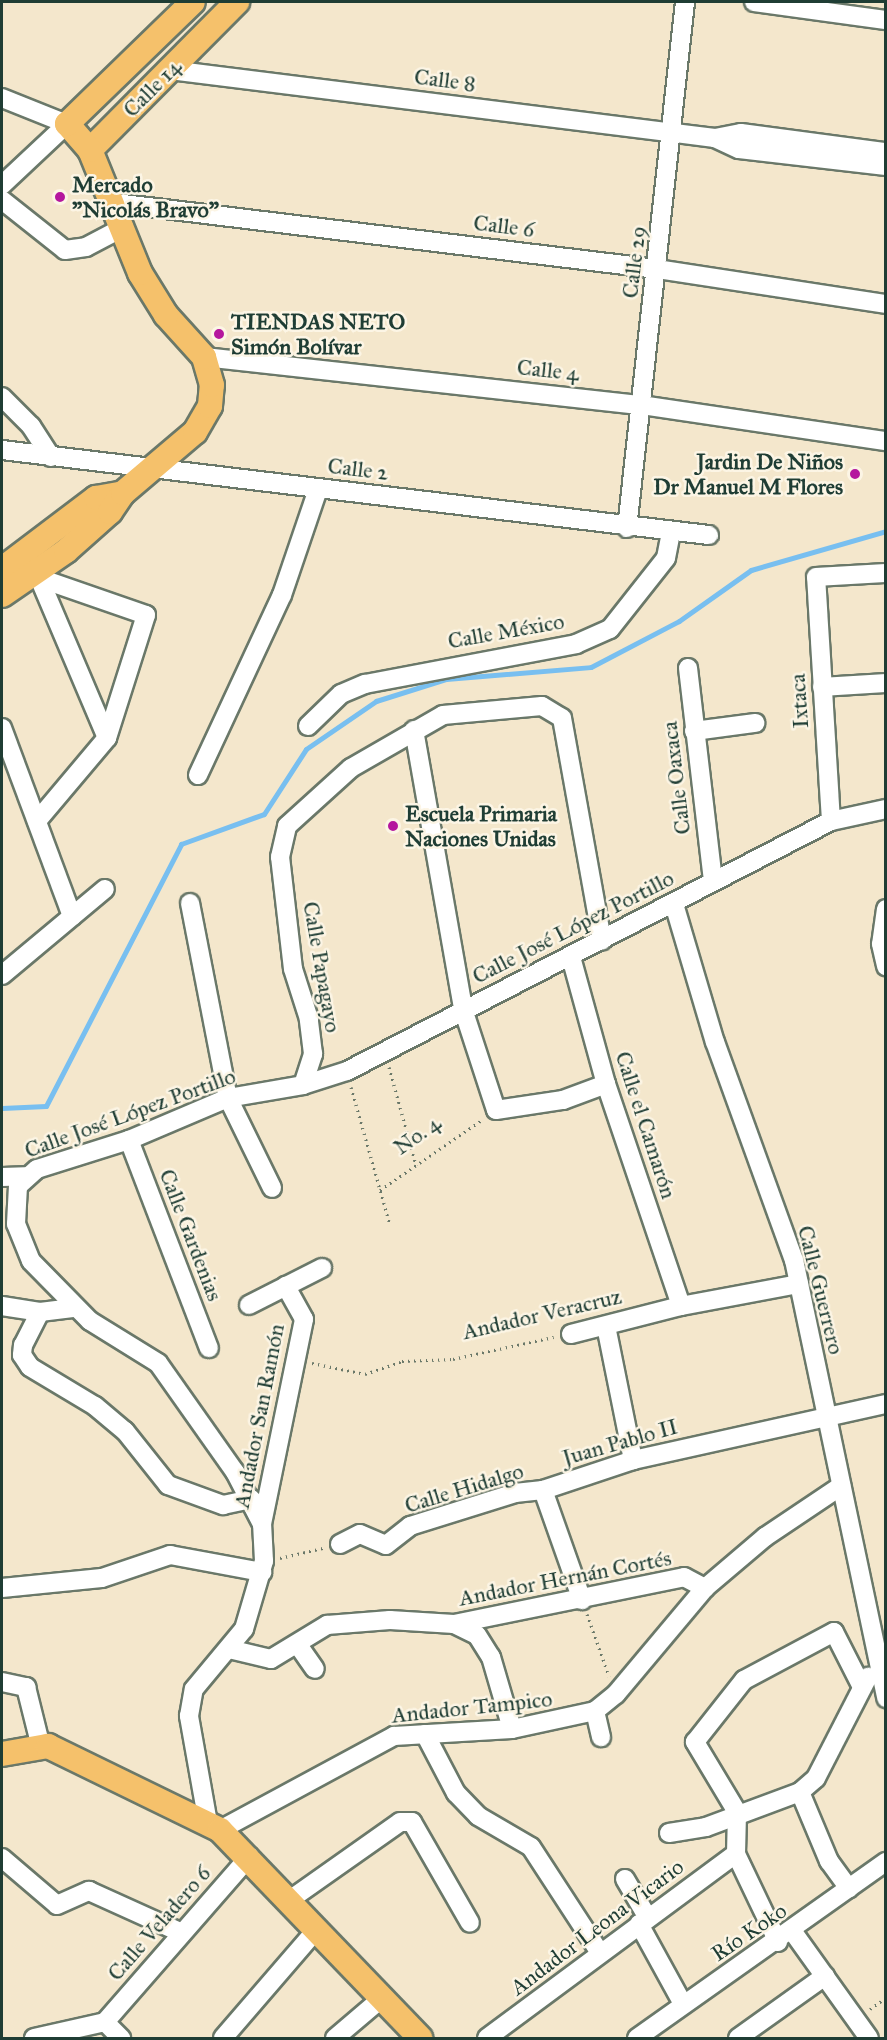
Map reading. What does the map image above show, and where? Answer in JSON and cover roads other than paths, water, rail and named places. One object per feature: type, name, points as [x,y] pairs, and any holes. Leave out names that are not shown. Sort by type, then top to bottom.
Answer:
[{"type":"main road","name":"Calle 14","points":[[67,124],[193,2]]},
{"type":"main road","name":"Calle 14","points":[[90,150],[237,2]]},
{"type":"main road","points":[[2,595],[38,575],[66,551],[123,493],[159,465],[195,432],[210,406],[212,385],[204,357],[151,290],[90,150],[67,124]]},
{"type":"main road","points":[[5,563],[96,498],[123,493]]},
{"type":"main road","points":[[2,1754],[41,1747],[214,1827],[250,1856],[420,2038]]},
{"type":"street","name":"Calle 29","points":[[627,528],[673,133],[685,2]]},
{"type":"street","points":[[754,2],[885,20]]},
{"type":"street","name":"Calle 8","points":[[170,70],[714,138],[739,149],[885,166]]},
{"type":"street","points":[[2,98],[67,124],[2,185]]},
{"type":"street","name":"Calle 8","points":[[714,138],[741,133],[885,152]]},
{"type":"street","points":[[2,200],[65,250],[86,247],[124,227]]},
{"type":"street","name":"Calle 6","points":[[115,203],[657,269],[885,304]]},
{"type":"street","name":"Calle 4","points":[[204,357],[641,405],[885,441]]},
{"type":"street","points":[[2,397],[32,426],[51,457]]},
{"type":"street","name":"Calle 2","points":[[2,450],[51,457],[159,465],[318,489],[627,528],[709,535]]},
{"type":"street","points":[[198,775],[282,595],[318,489]]},
{"type":"street","name":"Calle México","points":[[308,726],[340,694],[365,684],[576,644],[610,629],[666,558],[671,533]]},
{"type":"street","name":"Ixtaca","points":[[831,821],[816,577],[885,573]]},
{"type":"street","points":[[38,575],[107,738]]},
{"type":"street","points":[[37,821],[107,738],[146,615],[38,575]]},
{"type":"street","name":"Calle Oaxaca","points":[[688,668],[713,882]]},
{"type":"street","points":[[822,687],[885,683]]},
{"type":"street","name":"Calle Papagayo","points":[[303,1085],[313,1054],[309,1019],[293,969],[280,857],[287,826],[351,768],[443,715],[542,706],[562,718],[602,940]]},
{"type":"street","points":[[694,731],[755,723]]},
{"type":"street","points":[[2,728],[72,916]]},
{"type":"street","points":[[414,730],[463,1009],[496,1110],[535,1107],[606,1084]]},
{"type":"street","name":"Calle José López Portillo","points":[[214,1827],[189,1716],[194,1689],[244,1629],[263,1567],[262,1524],[251,1499],[158,1363],[75,1308],[21,1241],[14,1207],[25,1176],[129,1140],[228,1098],[303,1085],[347,1071],[463,1009],[571,957],[831,821],[885,809]]},
{"type":"street","points":[[2,975],[105,889]]},
{"type":"street","points":[[189,903],[228,1098],[272,1188]]},
{"type":"street","name":"Calle Guerrero","points":[[674,904],[799,1284],[885,1698]]},
{"type":"street","points":[[885,909],[881,944],[885,966]]},
{"type":"street","name":"Calle el Camarón","points":[[571,957],[606,1084],[681,1306]]},
{"type":"street","name":"Calle Gardenias","points":[[129,1140],[208,1348]]},
{"type":"street","points":[[2,1177],[25,1176]]},
{"type":"street","points":[[249,1305],[322,1268]]},
{"type":"street","name":"Andador Veracruz","points":[[571,1334],[681,1306],[799,1284]]},
{"type":"street","name":"Andador San Ramón","points":[[262,1524],[304,1319],[286,1286]]},
{"type":"street","points":[[2,1306],[40,1312],[75,1308]]},
{"type":"street","name":"Andador San Ramón","points":[[40,1312],[22,1355],[30,1367],[95,1406],[148,1459],[168,1485],[189,1495],[223,1505],[251,1499]]},
{"type":"street","points":[[606,1326],[633,1460]]},
{"type":"street","name":"Juan Pablo II","points":[[543,1490],[633,1460],[885,1404]]},
{"type":"street","name":"Andador Tampico","points":[[214,1827],[394,1736],[512,1729],[595,1711],[616,1694],[705,1588],[765,1537],[841,1486]]},
{"type":"street","points":[[543,1490],[582,1600]]},
{"type":"street","name":"Calle Hidalgo","points":[[340,1544],[360,1534],[386,1545],[410,1526],[515,1493],[543,1490]]},
{"type":"street","points":[[2,1588],[102,1578],[170,1555],[263,1567]]},
{"type":"street","name":"Andador Hernán Cortés","points":[[229,1649],[272,1659],[298,1645],[310,1632],[327,1625],[390,1620],[454,1624],[582,1600],[684,1577],[705,1588]]},
{"type":"street","points":[[454,1624],[477,1635],[491,1656],[512,1729]]},
{"type":"street","points":[[861,1685],[834,1632],[732,1689],[695,1742],[737,1812],[736,1854],[785,1937],[825,1976],[869,2038]]},
{"type":"street","points":[[298,1645],[315,1669]]},
{"type":"street","points":[[669,1833],[706,1827],[737,1812],[800,1791],[816,1778],[861,1685],[878,1667]]},
{"type":"street","points":[[2,1682],[26,1687],[41,1747]]},
{"type":"street","points":[[595,1711],[601,1737]]},
{"type":"street","points":[[425,1734],[456,1793],[478,1816],[531,1847],[600,1953]]},
{"type":"street","points":[[800,1791],[829,1862],[849,1888]]},
{"type":"street","points":[[291,1899],[400,1822],[412,1822],[470,1923]]},
{"type":"street","name":"Andador Leona Vicario","points":[[487,2038],[736,1854]]},
{"type":"street","name":"Calle Veladero 6","points":[[105,2022],[250,1856]]},
{"type":"street","points":[[2,1858],[57,1905],[89,1891],[182,1934]]},
{"type":"street","name":"Río Koko","points":[[637,2038],[683,2004],[785,1937],[885,1862]]},
{"type":"street","points":[[625,1879],[683,2004]]},
{"type":"street","points":[[223,2038],[318,1928]]},
{"type":"street","points":[[750,2035],[825,1976]]},
{"type":"street","points":[[335,2038],[382,1998]]},
{"type":"street","points":[[34,2038],[105,2022],[122,2038]]},
{"type":"waterway","points":[[2,1108],[46,1106],[181,844],[264,814],[306,749],[376,701],[446,679],[591,667],[679,621],[751,570],[886,531]]},
{"type":"place","name":"Mercado \"Nicolás Bravo\"","points":[[60,197]]},
{"type":"place","name":"TIENDAS NETO Simón Bolívar","points":[[219,334]]},
{"type":"place","name":"Jardin De Niños Dr Manuel M Flores","points":[[855,474]]},
{"type":"place","name":"Escuela Primaria Naciones Unidas","points":[[393,826]]}]
